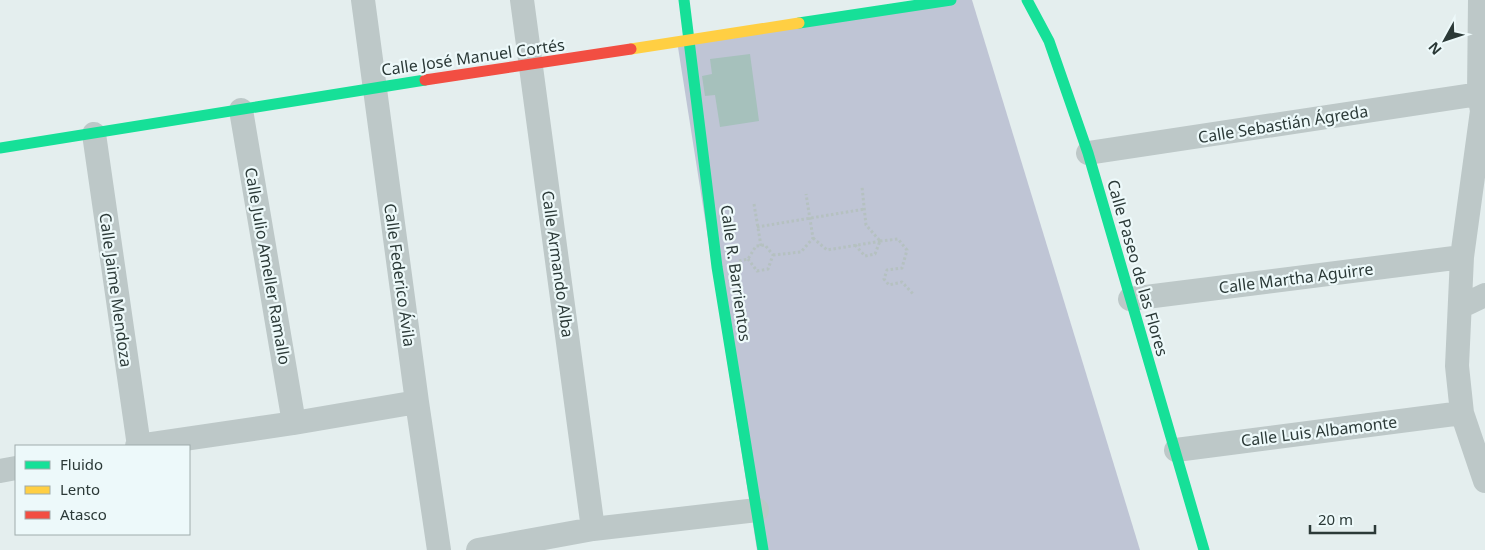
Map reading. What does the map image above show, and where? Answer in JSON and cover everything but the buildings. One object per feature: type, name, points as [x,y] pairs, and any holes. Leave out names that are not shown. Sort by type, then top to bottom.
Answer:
[{"type":"street","name":"Calle Federico Ávila","points":[[363,0],[417,402],[439,550]]},
{"type":"street","name":"Calle Armando Alba","points":[[522,0],[593,528]]},
{"type":"street","name":"Calle R. Barrientos","points":[[684,0],[716,267],[763,550]]},
{"type":"street","name":"Calle José Manuel Cortés","points":[[0,148],[689,39],[951,0]]},
{"type":"street","name":"Calle Paseo de las Flores","points":[[1027,0],[1049,41],[1088,153],[1204,550]]},
{"type":"street","points":[[1480,0],[1482,105],[1462,257],[1458,366],[1462,413],[1485,482]]},
{"type":"street","name":"Calle Sebastián Ágreda","points":[[1088,153],[1482,105]]},
{"type":"street","name":"Calle Julio Ameller Ramallo","points":[[242,110],[294,423]]},
{"type":"street","name":"Calle Jaime Mendoza","points":[[94,134],[138,445]]},
{"type":"street","name":"Calle Martha Aguirre","points":[[1130,299],[1462,257]]},
{"type":"street","points":[[1460,308],[1485,295]]},
{"type":"street","points":[[145,445],[294,423],[417,402]]},
{"type":"street","name":"Calle Luis Albamonte","points":[[1176,450],[1462,413]]},
{"type":"street","points":[[0,471],[15,468]]},
{"type":"street","points":[[478,550],[593,528],[757,510]]},
{"type":"path","points":[[862,187],[866,225],[880,241]]},
{"type":"path","points":[[806,194],[813,238],[827,250],[898,238],[907,250],[902,268],[887,270],[884,279],[889,285],[902,282],[914,295]]},
{"type":"path","points":[[754,204],[761,246]]},
{"type":"path","points":[[757,227],[865,209]]},
{"type":"path","points":[[773,255],[801,252],[813,238]]},
{"type":"path","points":[[880,241],[894,238]]},
{"type":"path","points":[[855,245],[866,256],[875,254],[880,241]]},
{"type":"path","points":[[765,245],[773,255],[768,269],[757,271],[748,259],[756,246],[765,245]]},
{"type":"shaded area","points":[[932,0],[972,0],[1140,550],[757,550],[677,41]]},
{"type":"traffic: fast","points":[[684,0],[717,267],[763,550]]},
{"type":"traffic: fast","points":[[799,23],[951,0]]},
{"type":"traffic: fast","points":[[1027,0],[1049,41],[1088,153],[1204,550]]},
{"type":"traffic: fast","points":[[0,148],[425,80]]},
{"type":"traffic: slow","points":[[631,49],[799,23]]},
{"type":"traffic: jam","points":[[425,80],[631,49]]}]
